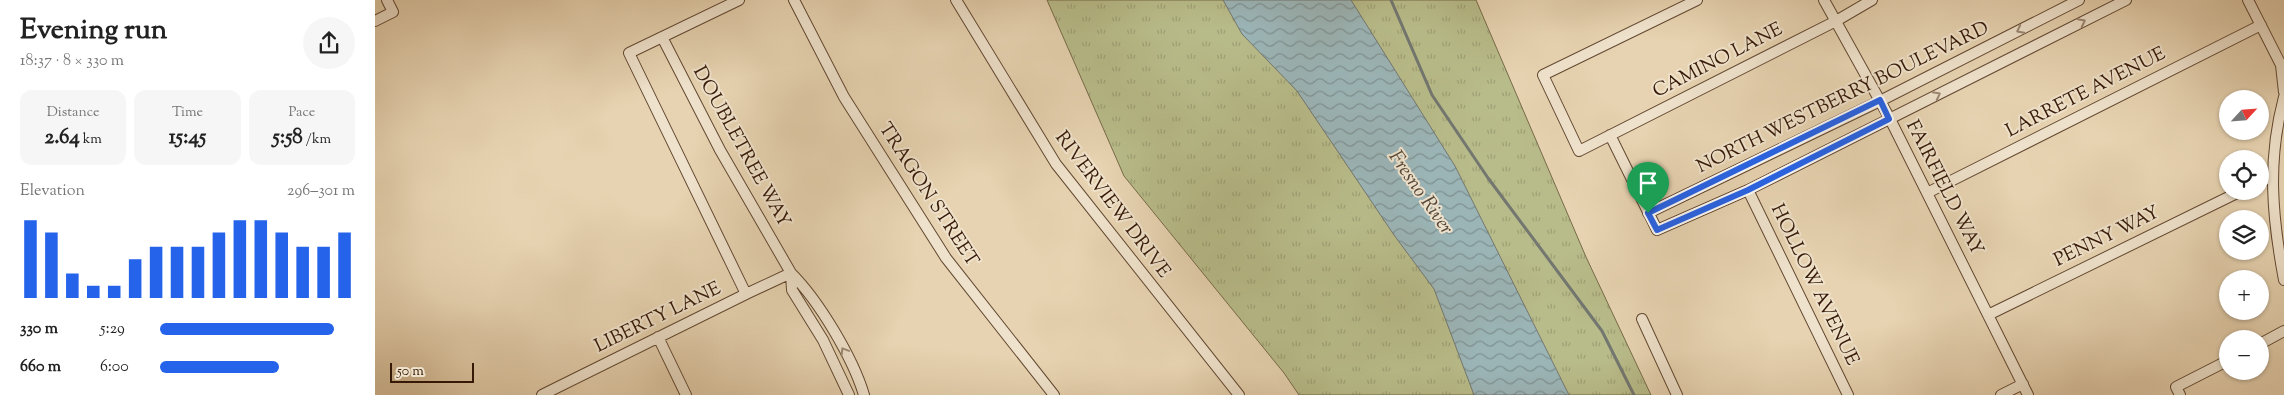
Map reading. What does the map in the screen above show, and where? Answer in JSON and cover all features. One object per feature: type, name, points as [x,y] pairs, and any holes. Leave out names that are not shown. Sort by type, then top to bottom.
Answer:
[{"type":"street","points":[[375,21],[393,12],[387,0]]},
{"type":"street","points":[[739,0],[629,53],[745,294]]},
{"type":"street","name":"TRAGON STREET","points":[[794,0],[843,97],[946,258],[1054,395]]},
{"type":"street","name":"RIVERVIEW DRIVE","points":[[956,0],[1056,164],[1239,395]]},
{"type":"street","name":"CAMINO LANE","points":[[1697,0],[1543,75],[1579,151],[1836,21],[1872,0]]},
{"type":"street","name":"FAIRFIELD WAY","points":[[1824,0],[1880,100],[2028,395]]},
{"type":"street","name":"NORTH WESTBERRY BOULEVARD","points":[[2079,0],[1648,213],[1657,230],[1748,190],[2126,0]]},
{"type":"street","points":[[2248,0],[2281,65],[2284,92]]},
{"type":"street","name":"LARRETE AVENUE","points":[[1927,193],[2261,25]]},
{"type":"street","name":"DOUBLETREE WAY","points":[[662,37],[720,150],[791,273],[801,284],[833,332],[848,358],[864,395]]},
{"type":"street","points":[[2284,97],[2272,160],[2275,233],[2284,280]]},
{"type":"street","points":[[1610,135],[1648,213]]},
{"type":"street","points":[[2269,178],[2273,176]]},
{"type":"street","name":"HOLLOW AVENUE","points":[[1748,190],[1848,395]]},
{"type":"street","name":"PENNY WAY","points":[[1988,315],[2223,200]]},
{"type":"street","name":"DOUBLETREE WAY","points":[[791,273],[792,290],[823,340],[849,395]]},
{"type":"street","name":"LIBERTY LANE","points":[[542,395],[791,273]]},
{"type":"street","points":[[1642,319],[1677,395]]},
{"type":"street","points":[[2269,339],[2284,331]]},
{"type":"street","points":[[658,337],[686,395]]},
{"type":"street","points":[[2178,391],[2219,365]]},
{"type":"street","points":[[2001,395],[2023,384]]},
{"type":"green space","points":[[1047,0],[1476,0],[1586,257],[1651,395],[1299,395],[1284,373],[1124,176]]},
{"type":"water","name":"Fresno River","points":[[1223,0],[1351,0],[1455,166],[1569,395],[1474,395],[1434,289],[1394,235],[1297,91],[1242,34]]},
{"type":"waterway","points":[[1391,0],[1432,95],[1488,178],[1602,331],[1634,395]]},
{"type":"route","points":[[1880,100],[1889,119],[1748,190],[1657,230],[1648,213],[1880,100]]}]
